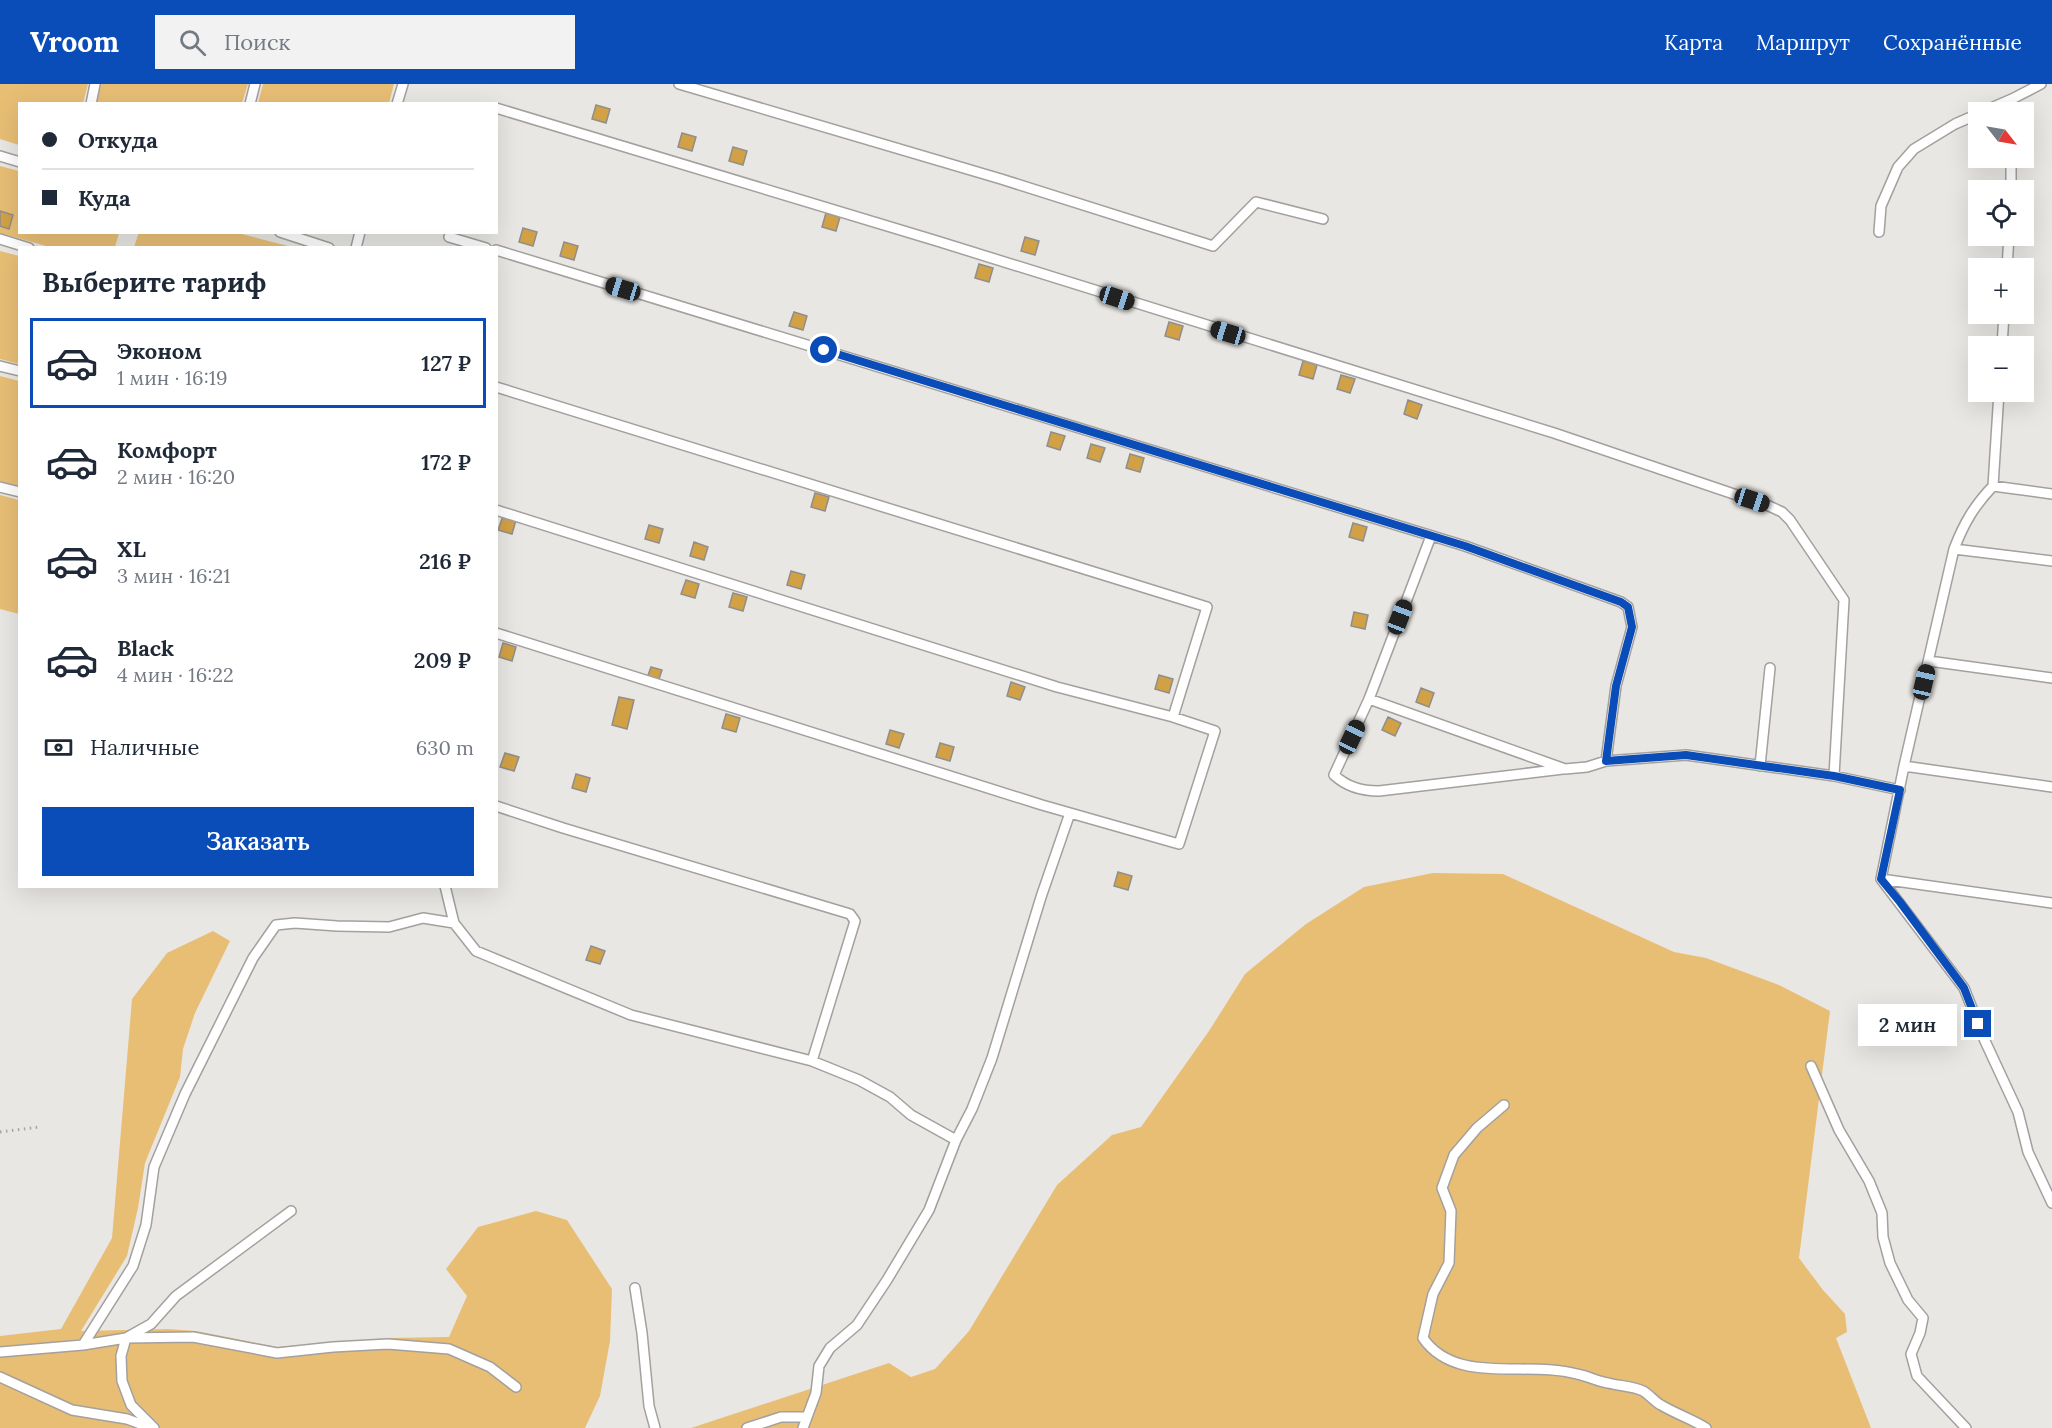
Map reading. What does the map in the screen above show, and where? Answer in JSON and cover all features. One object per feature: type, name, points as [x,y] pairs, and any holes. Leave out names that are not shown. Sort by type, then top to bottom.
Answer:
[{"type":"lane","points":[[91,102],[95,84]]},
{"type":"lane","points":[[250,102],[255,84]]},
{"type":"lane","points":[[398,102],[403,84]]},
{"type":"lane","points":[[679,84],[1001,179],[1214,246],[1256,202],[1323,219]]},
{"type":"lane","points":[[2005,102],[2041,84]]},
{"type":"lane","points":[[498,109],[937,241],[1554,433],[1782,512],[1790,520],[1844,600],[1834,776]]},
{"type":"lane","points":[[1879,232],[1881,206],[1887,188],[1903,161],[1914,149],[1968,118]]},
{"type":"lane","points":[[0,156],[18,161]]},
{"type":"lane","points":[[286,234],[323,246]]},
{"type":"lane","points":[[450,235],[480,246]]},
{"type":"lane","points":[[0,239],[23,246]]},
{"type":"lane","points":[[498,251],[1465,546],[1621,602],[1628,607],[1632,627],[1616,686],[1606,761]]},
{"type":"lane","points":[[0,366],[18,370]]},
{"type":"lane","points":[[498,388],[1206,607],[1173,717]]},
{"type":"lane","points":[[1881,879],[1904,766],[1954,549],[1963,525],[1977,503],[1993,486],[1998,402]]},
{"type":"lane","points":[[1993,486],[2052,494]]},
{"type":"lane","points":[[0,487],[18,492]]},
{"type":"lane","points":[[498,511],[1057,687],[1173,717],[1215,731],[1179,844],[1070,813],[498,634]]},
{"type":"lane","points":[[1431,536],[1369,699],[1334,775],[1348,786],[1367,791],[1379,791],[1587,767],[1606,761],[1686,755],[1834,776],[1900,790]]},
{"type":"lane","points":[[1954,549],[2052,561]]},
{"type":"lane","points":[[1929,661],[2052,678]]},
{"type":"lane","points":[[1760,766],[1770,668]]},
{"type":"lane","points":[[1369,699],[1565,769]]},
{"type":"lane","points":[[1904,766],[2052,787]]},
{"type":"lane","points":[[498,807],[850,914],[855,921],[812,1061]]},
{"type":"lane","points":[[803,1428],[816,1393],[819,1366],[830,1348],[857,1325],[929,1210],[956,1140],[972,1109],[992,1058],[1041,897],[1070,813]]},
{"type":"lane","points":[[1881,879],[2052,903]]},
{"type":"lane","points":[[1881,879],[1964,988],[1985,1041],[2018,1112],[2028,1152],[2052,1203]]},
{"type":"lane","points":[[445,888],[454,923],[476,951],[632,1015],[812,1061],[859,1080],[890,1096],[911,1115],[956,1140]]},
{"type":"lane","points":[[83,1345],[133,1266],[146,1225],[154,1167],[181,1104],[253,958],[276,925],[295,923],[389,927],[423,918],[454,923]]},
{"type":"lane","points":[[1812,1066],[1839,1130],[1869,1181],[1882,1213],[1883,1237],[1890,1263],[1908,1300],[1923,1318],[1920,1333],[1911,1354],[1917,1376],[1966,1428]]},
{"type":"lane","points":[[1504,1105],[1478,1128],[1454,1155],[1442,1188],[1451,1211],[1449,1263],[1433,1294],[1423,1338],[1431,1349],[1458,1364],[1474,1368],[1563,1371],[1643,1391],[1660,1405],[1706,1428]]},
{"type":"lane","points":[[152,1428],[131,1406],[122,1381],[121,1356],[126,1338],[151,1324],[176,1296],[291,1211]]},
{"type":"lane","points":[[635,1288],[649,1406],[655,1428]]},
{"type":"lane","points":[[0,1352],[83,1345],[126,1338],[193,1337],[277,1353],[388,1344],[449,1349],[490,1367],[516,1387]]},
{"type":"lane","points":[[0,1377],[72,1410],[127,1419],[152,1428]]},
{"type":"lane","points":[[747,1428],[781,1417],[806,1417]]},
{"type":"path","points":[[0,1132],[39,1127]]},
{"type":"shaded area","points":[[0,84],[88,84],[83,102],[18,102],[18,145],[0,139]]},
{"type":"shaded area","points":[[100,84],[248,84],[242,102],[95,102]]},
{"type":"shaded area","points":[[263,84],[394,84],[389,102],[258,102]]},
{"type":"shaded area","points":[[0,166],[18,171],[18,234],[119,234],[115,246],[46,246],[0,233]]},
{"type":"shaded area","points":[[138,234],[242,234],[288,246],[134,246]]},
{"type":"shaded area","points":[[0,251],[18,256],[18,364],[0,359]]},
{"type":"shaded area","points":[[0,376],[18,381],[18,486],[0,481]]},
{"type":"shaded area","points":[[0,495],[18,500],[18,614],[0,609]]},
{"type":"shaded area","points":[[1433,873],[1503,874],[1674,952],[1706,958],[1779,985],[1830,1011],[1799,1258],[1845,1314],[1847,1332],[1836,1338],[1871,1428],[691,1428],[889,1363],[911,1377],[935,1369],[969,1331],[1057,1185],[1112,1135],[1141,1127],[1209,1031],[1245,974],[1306,924],[1364,887]]},
{"type":"shaded area","points":[[213,931],[230,941],[195,1013],[183,1049],[180,1077],[145,1163],[127,1256],[81,1331],[168,1329],[196,1331],[277,1347],[388,1338],[449,1337],[467,1296],[446,1269],[478,1227],[536,1211],[567,1220],[612,1289],[610,1341],[600,1396],[585,1428],[0,1428],[0,1336],[61,1329],[112,1238],[132,999],[167,953]]},
{"type":"building","points":[[596,105],[610,109],[606,123],[592,119]]},
{"type":"building","points":[[682,133],[696,137],[692,151],[678,147]]},
{"type":"building","points":[[733,147],[747,151],[743,165],[729,161]]},
{"type":"building","points":[[0,211],[13,215],[9,229],[0,226]]},
{"type":"building","points":[[826,213],[840,217],[836,231],[822,227]]},
{"type":"building","points":[[523,228],[537,232],[533,246],[519,242]]},
{"type":"building","points":[[1025,237],[1039,241],[1035,255],[1021,251]]},
{"type":"building","points":[[564,242],[578,246],[574,260],[560,256]]},
{"type":"building","points":[[979,264],[993,268],[989,282],[975,278]]},
{"type":"building","points":[[794,312],[807,316],[803,330],[789,326]]},
{"type":"building","points":[[1169,322],[1183,326],[1179,340],[1165,336]]},
{"type":"building","points":[[1303,361],[1317,365],[1313,379],[1299,375]]},
{"type":"building","points":[[1341,375],[1355,379],[1350,393],[1337,389]]},
{"type":"building","points":[[1408,400],[1422,405],[1417,419],[1404,414]]},
{"type":"building","points":[[1051,432],[1065,436],[1060,450],[1047,446]]},
{"type":"building","points":[[1091,444],[1105,448],[1100,462],[1087,458]]},
{"type":"building","points":[[1130,454],[1144,458],[1140,472],[1126,468]]},
{"type":"building","points":[[815,493],[829,497],[825,511],[811,507]]},
{"type":"building","points":[[503,516],[516,520],[512,534],[498,530]]},
{"type":"building","points":[[1353,523],[1367,527],[1363,541],[1349,537]]},
{"type":"building","points":[[649,525],[663,529],[659,543],[645,539]]},
{"type":"building","points":[[694,542],[708,547],[704,560],[690,556]]},
{"type":"building","points":[[791,571],[805,575],[801,589],[787,585]]},
{"type":"building","points":[[686,580],[699,584],[695,598],[681,594]]},
{"type":"building","points":[[733,593],[747,597],[743,611],[729,607]]},
{"type":"building","points":[[1354,612],[1368,615],[1365,629],[1351,626]]},
{"type":"building","points":[[503,643],[516,647],[512,661],[499,657]]},
{"type":"building","points":[[651,667],[662,670],[658,682],[647,678]]},
{"type":"building","points":[[1159,675],[1173,679],[1169,693],[1155,689]]},
{"type":"building","points":[[1011,682],[1025,687],[1020,700],[1007,696]]},
{"type":"building","points":[[1421,688],[1434,693],[1429,707],[1416,702]]},
{"type":"building","points":[[619,697],[634,700],[627,729],[612,725]]},
{"type":"building","points":[[726,714],[740,718],[736,732],[722,728]]},
{"type":"building","points":[[1388,717],[1401,723],[1395,736],[1382,730]]},
{"type":"building","points":[[890,730],[904,734],[899,748],[886,744]]},
{"type":"building","points":[[940,743],[954,747],[950,761],[936,757]]},
{"type":"building","points":[[505,753],[519,757],[514,771],[500,767]]},
{"type":"building","points":[[576,774],[590,778],[586,792],[572,788]]},
{"type":"building","points":[[1118,872],[1132,876],[1128,890],[1114,886]]},
{"type":"building","points":[[591,946],[605,951],[600,964],[586,960]]},
{"type":"route","points":[[824,350],[1465,546],[1621,602],[1628,607],[1632,627],[1616,686],[1606,761],[1686,755],[1834,776],[1900,790],[1881,879],[1964,988],[1978,1024]]}]
